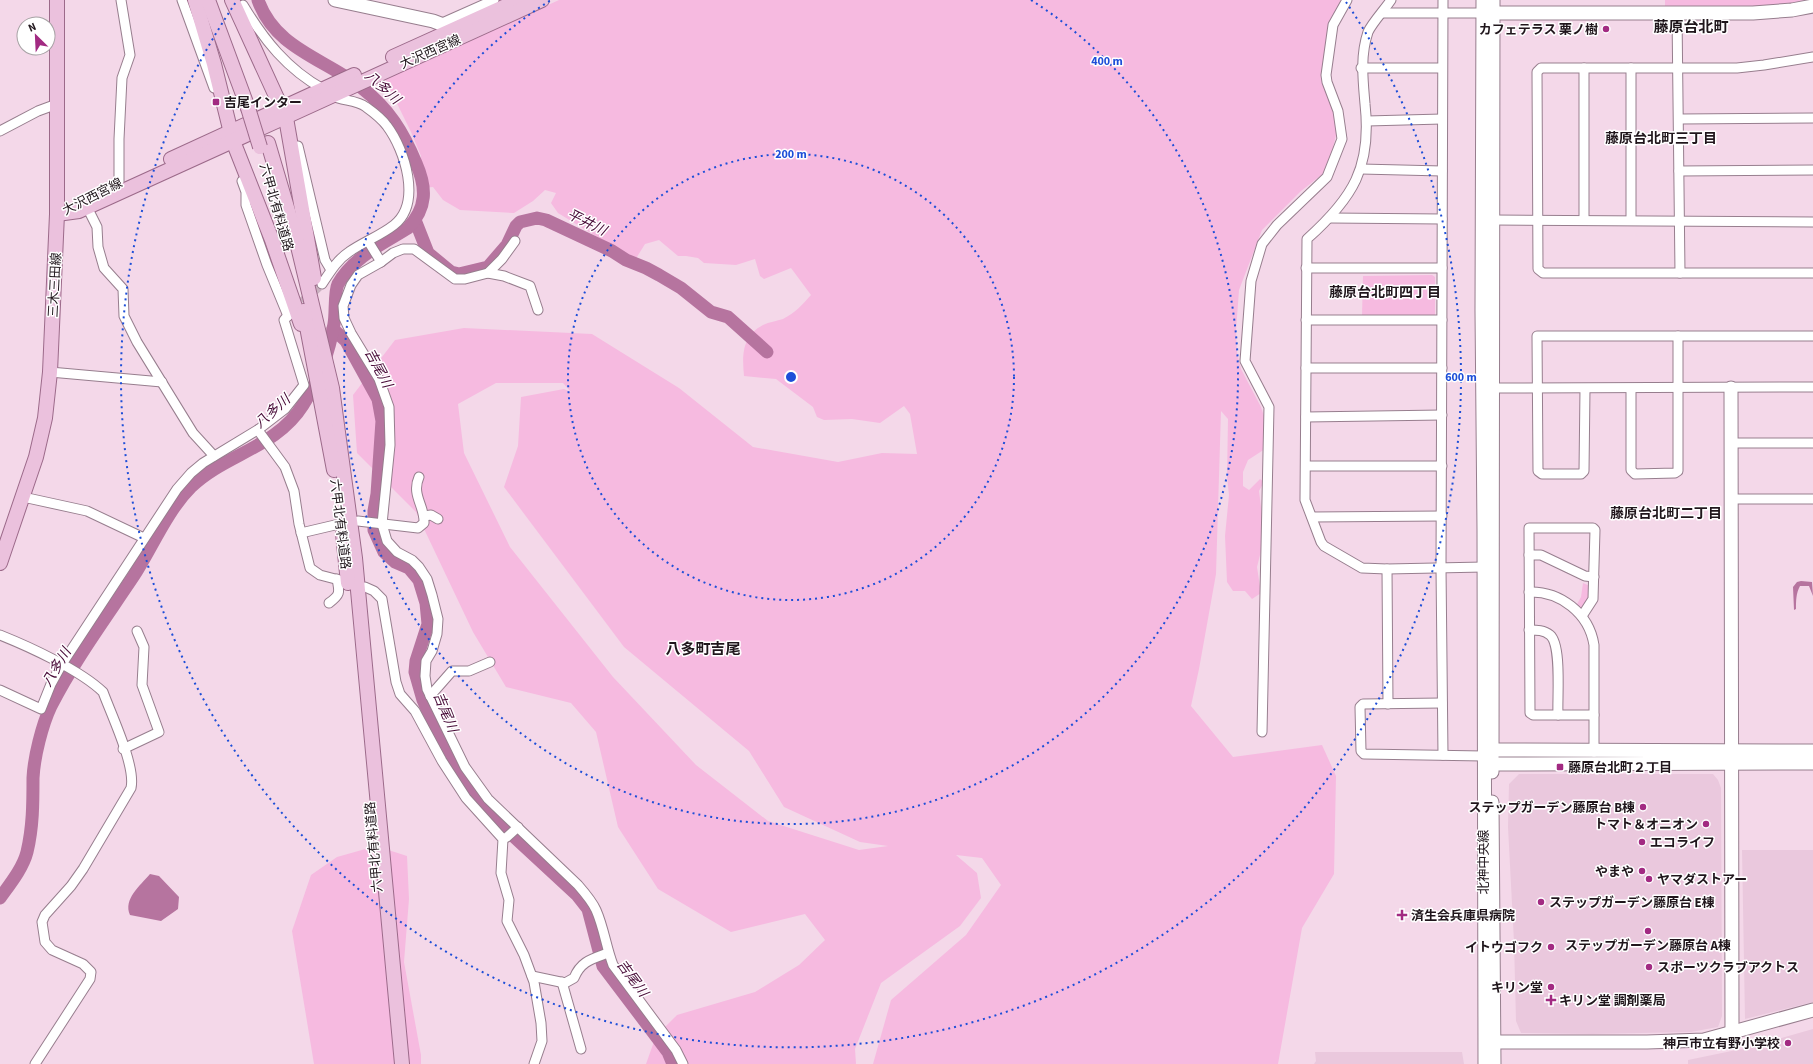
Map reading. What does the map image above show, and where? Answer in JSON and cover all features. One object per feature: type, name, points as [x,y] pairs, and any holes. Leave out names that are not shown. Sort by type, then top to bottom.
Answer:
[{"type":"main road","name":"三木三田線","points":[[0,563],[36,457],[44,424],[50,372],[57,214],[57,0]]},
{"type":"main road","points":[[195,0],[214,64],[226,117],[238,158],[290,286],[320,390]]},
{"type":"main road","name":"六甲北有料道路","points":[[208,0],[252,106]]},
{"type":"main road","name":"六甲北有料道路","points":[[218,0],[264,145],[296,238],[332,388],[355,558],[402,1064]]},
{"type":"main road","name":"大沢西宮線","points":[[361,77],[448,26],[519,0]]},
{"type":"main road","name":"大沢西宮線","points":[[57,214],[78,200],[231,136],[284,113],[328,91],[542,0]]},
{"type":"main road","points":[[239,2],[270,84],[284,113],[320,308],[323,350]]},
{"type":"main road","name":"大沢西宮線","points":[[57,214],[79,211],[88,207],[231,136]]},
{"type":"main road","name":"六甲北有料道路","points":[[264,145],[297,278],[320,390],[337,488],[352,613],[393,1064]]},
{"type":"street","points":[[119,182],[119,139],[122,78],[130,55],[121,0]]},
{"type":"street","points":[[182,0],[226,117]]},
{"type":"street","points":[[336,0],[448,26],[494,0]]},
{"type":"street","points":[[1262,732],[1269,407],[1245,361],[1251,280],[1262,244],[1277,225],[1327,177],[1342,139],[1338,111],[1327,82],[1326,75],[1333,26],[1347,0]]},
{"type":"street","points":[[1391,0],[1368,31],[1362,68],[1367,121],[1367,142],[1360,169],[1351,191],[1330,218],[1307,239],[1306,500],[1321,542],[1324,546],[1362,568],[1387,569],[1484,567]]},
{"type":"street","points":[[1442,755],[1441,568],[1443,0]]},
{"type":"street","points":[[239,2],[257,28],[278,54],[308,80],[342,100],[365,106],[386,125],[400,148],[408,178],[410,194],[404,214],[394,225],[369,242],[348,252],[335,264],[322,284]]},
{"type":"street","points":[[1382,12],[1443,13],[1488,6],[1677,14],[1771,12],[1813,6]]},
{"type":"street","points":[[1488,6],[1494,220],[1489,757]]},
{"type":"street","points":[[1488,6],[1482,319],[1484,567],[1489,757]]},
{"type":"street","points":[[1677,14],[1680,119],[1680,273]]},
{"type":"street","points":[[1813,57],[1737,68],[1541,68],[1537,72],[1538,269],[1543,273],[1813,273]]},
{"type":"street","points":[[1362,68],[1442,68]]},
{"type":"street","points":[[1584,68],[1584,220]]},
{"type":"street","points":[[1631,68],[1631,220]]},
{"type":"street","points":[[2,127],[57,104]]},
{"type":"street","points":[[284,113],[296,139],[325,260],[331,270]]},
{"type":"street","points":[[1680,119],[1813,118]]},
{"type":"street","points":[[1367,121],[1442,119]]},
{"type":"street","points":[[0,690],[41,709],[51,684],[177,489],[191,473],[214,456],[260,431],[285,409],[304,384],[284,320],[290,313],[267,265],[246,205],[246,192],[240,172],[238,158]]},
{"type":"street","points":[[1360,169],[1442,171]]},
{"type":"street","points":[[1679,171],[1813,170]]},
{"type":"street","points":[[88,207],[97,227],[98,247],[104,268],[123,289],[124,316],[137,342],[193,433],[214,456]]},
{"type":"street","points":[[1330,218],[1442,218]]},
{"type":"street","points":[[1494,220],[1813,222]]},
{"type":"street","points":[[488,273],[515,241]]},
{"type":"street","points":[[369,242],[380,261]]},
{"type":"street","points":[[538,310],[530,286],[504,276],[488,273],[465,279],[455,279],[414,250],[402,249],[358,275],[346,295],[343,306],[344,318],[378,379],[389,407],[390,445],[381,523],[387,541],[397,552],[412,560],[427,580],[438,619],[437,634],[432,651],[426,661],[425,676],[427,689],[430,696],[465,767],[488,799],[516,828],[578,885],[589,898],[601,923],[608,953],[613,964],[676,1050],[683,1064]]},
{"type":"street","points":[[1306,268],[1442,268]]},
{"type":"street","points":[[1306,320],[1442,320]]},
{"type":"street","points":[[1585,389],[1584,470],[1581,474],[1542,474],[1538,471],[1537,336],[1813,336]]},
{"type":"street","points":[[1631,388],[1632,470],[1635,474],[1676,473],[1678,471],[1678,336]]},
{"type":"street","points":[[1306,368],[1442,368]]},
{"type":"street","points":[[50,372],[162,382]]},
{"type":"street","points":[[1492,388],[1813,388]]},
{"type":"street","points":[[1731,388],[1732,1033]]},
{"type":"street","points":[[1306,417],[1442,415]]},
{"type":"street","points":[[260,431],[285,467],[294,492],[301,533],[310,568],[320,575],[340,580],[340,589],[337,597],[329,603]]},
{"type":"street","points":[[1731,443],[1813,443]]},
{"type":"street","points":[[1306,466],[1442,466]]},
{"type":"street","points":[[358,521],[418,528],[424,523],[424,516],[416,497],[417,482],[419,477]]},
{"type":"street","points":[[23,497],[87,512],[144,538]]},
{"type":"street","points":[[1730,499],[1813,499]]},
{"type":"street","points":[[424,516],[431,515],[438,519]]},
{"type":"street","points":[[1312,517],[1442,516]]},
{"type":"street","points":[[301,533],[335,525]]},
{"type":"street","points":[[1582,616],[1593,599],[1595,530],[1593,528],[1529,528],[1528,592],[1530,713],[1533,716],[1594,715]]},
{"type":"street","points":[[1529,556],[1541,555],[1586,576],[1594,577]]},
{"type":"street","points":[[1387,569],[1388,704]]},
{"type":"street","points":[[365,587],[374,591],[382,599],[396,682],[400,694],[416,711],[442,761],[466,798],[505,838]]},
{"type":"street","points":[[1528,592],[1549,594],[1569,604],[1582,616],[1592,633],[1594,645],[1594,752]]},
{"type":"street","points":[[1529,630],[1538,630],[1551,636],[1557,648],[1558,716]]},
{"type":"street","points":[[123,749],[159,732],[142,685],[144,647],[137,631]]},
{"type":"street","points":[[0,635],[64,665],[103,692],[132,773],[131,788],[83,869],[71,886],[45,915],[42,922],[45,942],[52,950],[83,964],[91,972],[90,978],[35,1064]]},
{"type":"street","points":[[430,696],[452,671],[469,671],[490,662]]},
{"type":"street","points":[[1442,703],[1362,704],[1360,707],[1361,751],[1364,754],[1489,757],[1731,756],[1813,751]]},
{"type":"street","points":[[1489,757],[1594,752],[1731,756],[1813,763]]},
{"type":"street","name":"北神中央線","points":[[1485,1064],[1489,1043],[1489,757]]},
{"type":"street","points":[[516,828],[505,838],[501,873],[509,900],[507,921],[524,955],[532,976],[541,1023],[542,1041],[534,1064]]},
{"type":"street","points":[[532,976],[565,983],[574,978],[579,968],[593,959],[608,953]]},
{"type":"street","points":[[562,982],[581,1049]]},
{"type":"street","points":[[1489,1043],[1704,1040],[1813,1010]]},
{"type":"street","name":"北神中央線","points":[[1489,1043],[1494,1064]]},
{"type":"shaded area","points":[[559,0],[1343,0],[1329,23],[1326,46],[1338,127],[1330,160],[1324,173],[1301,191],[1262,230],[1239,290],[1236,331],[1237,352],[1241,369],[1261,407],[1265,419],[1265,449],[1248,460],[1243,472],[1243,486],[1249,490],[1260,479],[1264,482],[1259,491],[1263,543],[1257,567],[1261,593],[1252,599],[1245,591],[1233,591],[1227,582],[1225,536],[1229,495],[1227,477],[1228,419],[1221,411],[1216,574],[1191,706],[1233,757],[1322,745],[1336,776],[1334,874],[1302,928],[1278,1064],[873,1064],[891,1000],[966,935],[1001,885],[982,858],[956,855],[977,873],[981,898],[960,926],[881,983],[855,1049],[856,1064],[646,1064],[656,1036],[677,1015],[755,992],[799,965],[825,940],[805,914],[731,932],[658,889],[618,827],[596,732],[571,703],[506,687],[473,632],[416,512],[357,453],[353,395],[395,340],[464,328],[592,334],[679,388],[753,447],[838,462],[882,453],[917,454],[910,414],[904,406],[880,423],[852,419],[824,420],[817,417],[813,407],[776,379],[744,376],[743,361],[745,347],[747,340],[751,335],[756,329],[763,325],[783,319],[791,314],[811,295],[791,268],[764,279],[760,276],[755,259],[736,265],[704,263],[698,258],[678,256],[659,240],[645,244],[635,260],[558,213],[551,203],[556,193],[545,190],[533,201],[514,213],[460,210],[443,200],[433,187],[422,188],[421,156],[385,79]],"holes":[[[496,383],[563,383],[571,392],[564,389],[521,397],[518,446],[504,487],[624,647],[749,751],[784,807],[860,842],[888,846],[859,850],[768,821],[696,765],[613,677],[510,547],[464,453],[458,404]]]},
{"type":"shaded area","points":[[1665,0],[1808,0],[1755,7],[1719,7],[1665,6]]},
{"type":"shaded area","points":[[1432,275],[1435,277],[1435,315],[1362,316],[1363,276]]},
{"type":"shaded area","points":[[1797,582],[1812,582],[1813,596],[1809,586],[1800,586],[1797,594],[1796,609],[1794,610],[1793,587]]},
{"type":"shaded area","points":[[1583,583],[1590,586],[1591,597],[1585,611],[1576,606],[1581,597]]},
{"type":"shaded area","points":[[1519,774],[1713,774],[1718,780],[1721,788],[1722,1016],[1718,1027],[1691,1032],[1592,1034],[1521,1033],[1516,1021],[1514,942],[1508,827],[1509,784]]},
{"type":"shaded area","points":[[376,846],[407,856],[409,899],[404,962],[421,1055],[421,1064],[314,1064],[292,931],[311,875],[337,857]]},
{"type":"shaded area","points":[[1742,850],[1813,850],[1813,1002],[1745,1019]]},
{"type":"shaded area","points":[[150,874],[159,876],[179,897],[178,909],[161,921],[130,915],[128,909],[131,898],[137,888]]},
{"type":"shaded area","name":"神戸市立有野小学校","points":[[1813,1029],[1813,1064],[1688,1064],[1688,1060],[1746,1048]]},
{"type":"shaded area","points":[[1315,1052],[1462,1052],[1464,1064],[1314,1064],[1316,1061]]},
{"type":"waterway","name":"八多川","points":[[0,898],[12,882],[27,852],[32,824],[33,778],[39,741],[51,706],[60,689],[90,640],[140,566],[167,519],[182,497],[204,476],[219,466],[265,441],[292,420],[309,396],[323,366],[334,324],[336,292],[338,284],[344,274],[360,258],[408,228],[419,213],[422,205],[423,189],[420,172],[406,141],[388,113],[362,88],[289,42],[276,30],[266,17],[258,0]]},
{"type":"waterway","name":"平井川","points":[[415,220],[428,253],[451,272],[459,274],[488,267],[507,245],[516,226],[520,222],[537,218],[546,220],[612,251],[626,260],[646,268],[681,288],[711,312],[728,317],[767,352]]},
{"type":"waterway","name":"吉尾川","points":[[333,329],[346,341],[378,399],[382,421],[377,494],[374,511],[374,530],[384,552],[395,562],[409,568],[419,580],[426,603],[428,624],[416,661],[415,672],[423,700],[448,757],[473,796],[497,821],[577,895],[588,909],[603,966],[668,1052],[673,1064]]},
{"type":"tunnel","points":[[292,311],[322,284]]},
{"type":"place","name":"カフェテラス 栗ノ樹","points":[[1606,29]]},
{"type":"place","name":"吉尾インター","points":[[216,102]]},
{"type":"place","name":"藤原台北町２丁目","points":[[1560,767]]},
{"type":"place","name":"ステップガーデン藤原台 B棟","points":[[1643,807]]},
{"type":"place","name":"トマト＆オニオン","points":[[1706,824]]},
{"type":"place","name":"エコライフ","points":[[1642,842]]},
{"type":"place","name":"やまや","points":[[1642,871]]},
{"type":"place","name":"ヤマダストアー","points":[[1649,879]]},
{"type":"place","name":"ステップガーデン藤原台 E棟","points":[[1541,902]]},
{"type":"place","name":"済生会兵庫県病院","points":[[1402,915]]},
{"type":"place","name":"ステップガーデン藤原台 A棟","points":[[1648,931]]},
{"type":"place","name":"イトウゴフク","points":[[1551,947]]},
{"type":"place","name":"スポーツクラブアクトス","points":[[1649,967]]},
{"type":"place","name":"キリン堂","points":[[1551,987]]},
{"type":"place","name":"キリン堂 調剤薬局","points":[[1551,1000]]},
{"type":"place","name":"神戸市立有野小学校","points":[[1788,1043]]},
{"type":"district","name":"藤原台北町","points":[[1691,27]]},
{"type":"district","name":"藤原台北町三丁目","points":[[1661,138]]},
{"type":"district","name":"藤原台北町四丁目","points":[[1385,292]]},
{"type":"district","name":"藤原台北町二丁目","points":[[1666,513]]},
{"type":"district","name":"八多町吉尾","points":[[703,649]]}]
